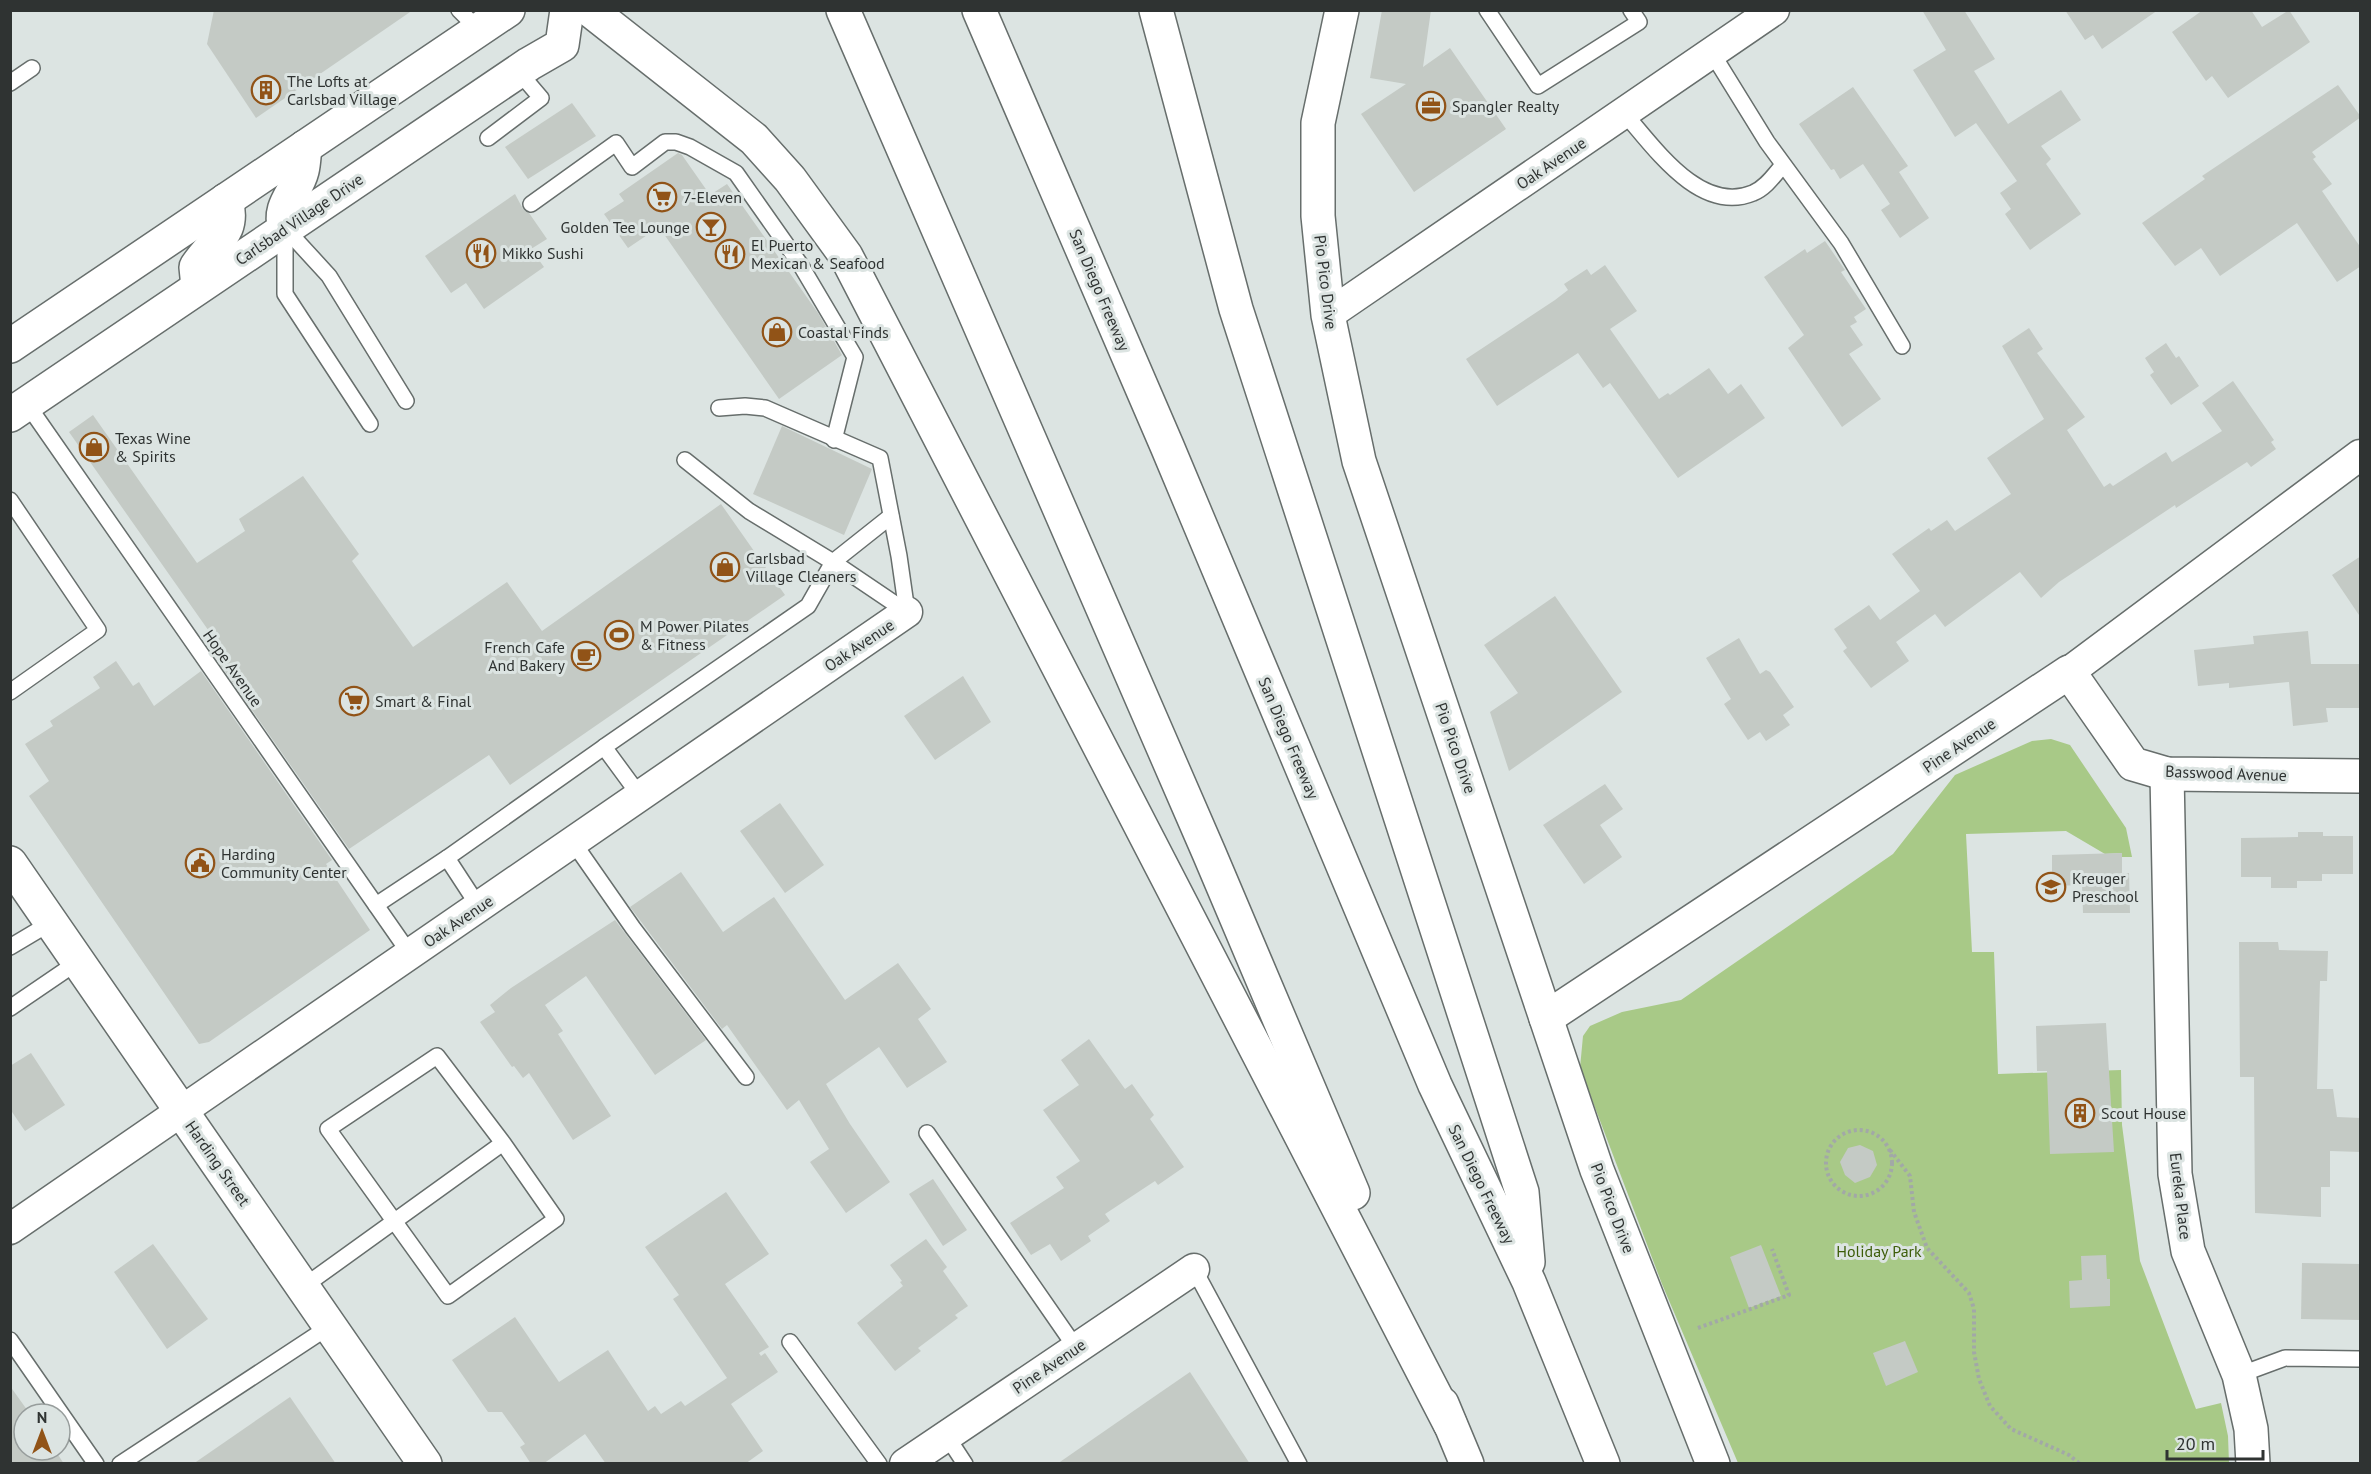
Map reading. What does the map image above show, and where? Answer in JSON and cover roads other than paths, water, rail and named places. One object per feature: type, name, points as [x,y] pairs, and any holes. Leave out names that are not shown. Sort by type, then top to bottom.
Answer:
[{"type":"main road","points":[[10,346],[305,147],[469,20],[508,10]]},
{"type":"main road","name":"Carlsbad Village Drive","points":[[19,409],[518,71],[561,45],[567,10]]},
{"type":"main road","points":[[590,10],[754,139],[790,179],[846,256],[1450,1424]]},
{"type":"main road","points":[[843,10],[1209,853],[1467,1464]]},
{"type":"main road","name":"San Diego Freeway","points":[[979,10],[1167,446],[1435,1085],[1529,1282],[1604,1464]]},
{"type":"main road","points":[[1156,10],[1236,309],[1522,1192],[1529,1282]]},
{"type":"main road","name":"Pio Pico Drive","points":[[1342,10],[1318,123],[1318,216],[1328,315],[1359,461],[1597,1170],[1713,1464]]},
{"type":"main road","points":[[285,228],[281,217],[283,208],[302,171],[305,147]]},
{"type":"main road","points":[[198,286],[196,267],[229,225],[230,215],[226,200]]},
{"type":"main road","name":"Pine Avenue","points":[[1546,1018],[2068,672]]},
{"type":"main road","name":"Basswood Avenue","points":[[2068,672],[2133,764],[2167,774],[2361,776]]},
{"type":"main road","name":"Eureka Place","points":[[2167,774],[2175,1174],[2188,1251],[2239,1375],[2251,1429],[2253,1464]]},
{"type":"main road","name":"Harding Street","points":[[10,863],[425,1464]]},
{"type":"street","name":"Oak Avenue","points":[[1328,315],[1774,10]]},
{"type":"street","name":"Pine Avenue","points":[[2068,672],[2361,455]]},
{"type":"street","name":"Oak Avenue","points":[[10,1229],[906,612]]},
{"type":"street","name":"Pine Avenue","points":[[905,1464],[1194,1269]]},
{"type":"lane","points":[[1486,10],[1538,86],[1639,22],[1631,10]]},
{"type":"lane","points":[[1712,53],[1783,165],[1841,243],[1902,346]]},
{"type":"lane","points":[[10,83],[32,68]]},
{"type":"lane","points":[[488,138],[541,98],[518,71]]},
{"type":"lane","points":[[1624,113],[1671,165],[1700,191],[1727,196],[1752,194],[1765,186],[1783,165]]},
{"type":"lane","points":[[531,204],[616,143],[632,167],[665,142],[676,142],[690,147],[736,173],[800,264],[855,357],[834,440]]},
{"type":"lane","points":[[285,228],[329,276],[406,401]]},
{"type":"lane","points":[[285,228],[285,294],[370,424]]},
{"type":"lane","points":[[719,408],[745,406],[765,408],[834,440],[880,458],[906,612]]},
{"type":"lane","name":"Hope Avenue","points":[[19,409],[410,954]]},
{"type":"lane","points":[[686,460],[749,511],[833,562],[906,612]]},
{"type":"lane","points":[[10,500],[98,630],[10,692]]},
{"type":"lane","points":[[376,905],[808,606],[833,562],[891,516]]},
{"type":"lane","points":[[604,747],[639,796]]},
{"type":"lane","points":[[573,842],[633,928],[747,1077]]},
{"type":"lane","points":[[447,858],[479,907]]},
{"type":"lane","points":[[10,947],[52,922]]},
{"type":"lane","points":[[10,1008],[79,961]]},
{"type":"lane","points":[[437,1056],[503,1143],[556,1219],[448,1296],[328,1129],[437,1056]]},
{"type":"lane","points":[[927,1133],[1076,1348]]},
{"type":"lane","points":[[303,1287],[503,1143]]},
{"type":"lane","points":[[1194,1269],[1299,1464]]},
{"type":"lane","points":[[120,1464],[330,1326]]},
{"type":"lane","points":[[10,1340],[96,1464]]},
{"type":"lane","points":[[790,1342],[879,1464]]},
{"type":"lane","points":[[2239,1375],[2285,1358],[2361,1359]]},
{"type":"lane","points":[[946,1435],[965,1464]]},
{"type":"place","name":"The Lofts at Carlsbad Village","points":[[266,90]]},
{"type":"place","name":"Spangler Realty","points":[[1431,106]]},
{"type":"place","name":"7-Eleven","points":[[662,197]]},
{"type":"place","name":"Golden Tee Lounge","points":[[711,227]]},
{"type":"place","name":"Mikko Sushi","points":[[481,253]]},
{"type":"place","name":"El Puerto Mexican & Seafood","points":[[730,254]]},
{"type":"place","name":"Coastal Finds","points":[[777,332]]},
{"type":"place","name":"Texas Wine & Spirits","points":[[94,447]]},
{"type":"place","name":"Carlsbad Village Cleaners","points":[[725,567]]},
{"type":"place","name":"M Power Pilates & Fitness","points":[[619,635]]},
{"type":"place","name":"French Cafe And Bakery","points":[[586,656]]},
{"type":"place","name":"Smart & Final","points":[[354,701]]},
{"type":"place","name":"Harding Community Center","points":[[200,863]]},
{"type":"place","name":"Kreuger Preschool","points":[[2051,887]]},
{"type":"place","name":"Scout House","points":[[2080,1113]]},
{"type":"park label","name":"Holiday Park","points":[[1879,1251]]}]
